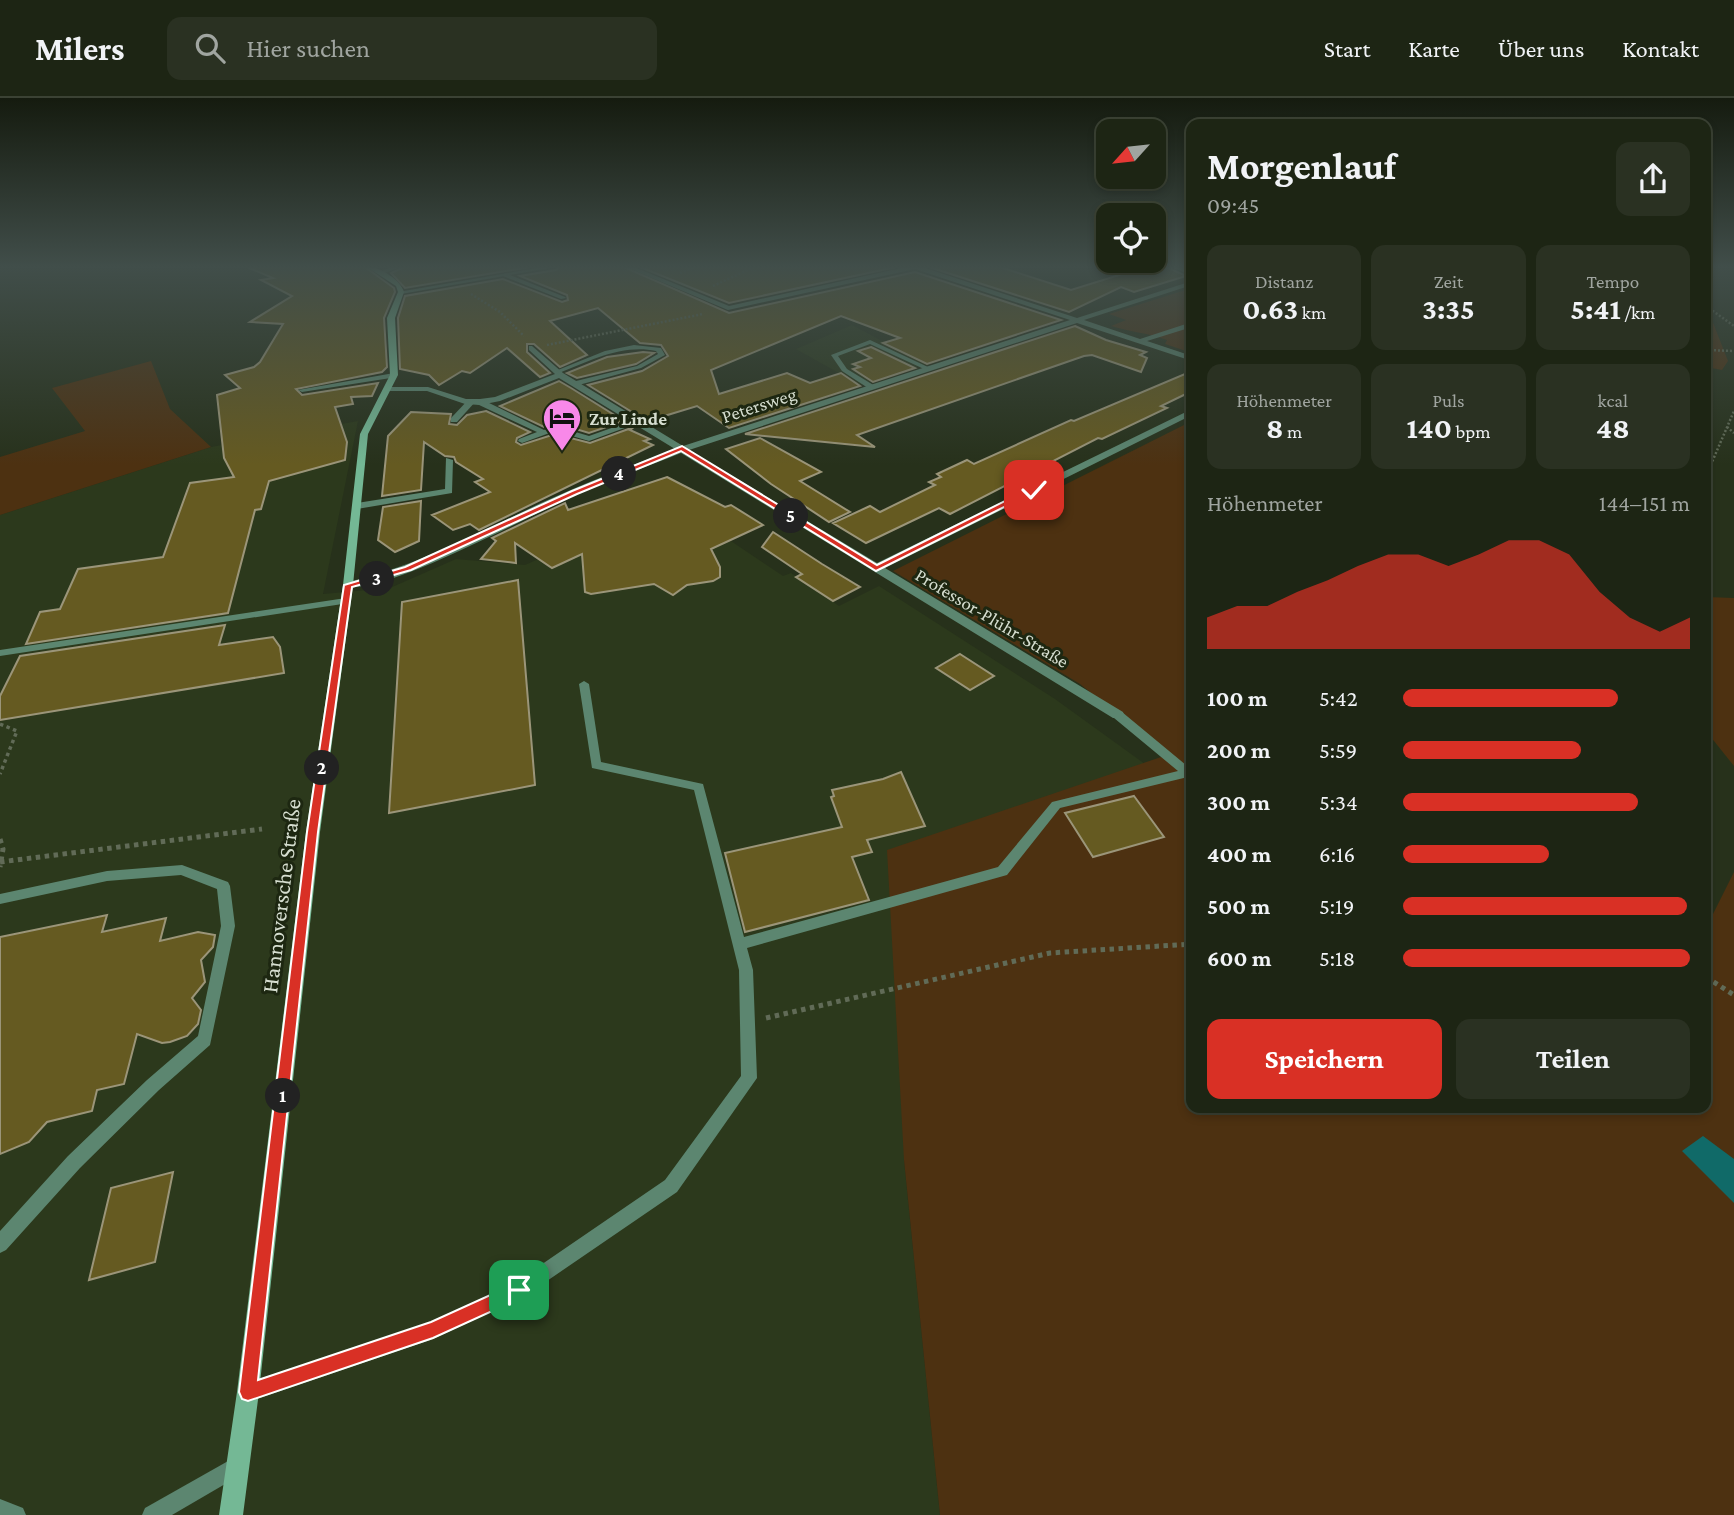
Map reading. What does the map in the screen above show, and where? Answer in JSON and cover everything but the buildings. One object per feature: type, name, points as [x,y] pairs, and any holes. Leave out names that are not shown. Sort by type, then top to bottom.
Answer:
[{"type":"street","name":"Hannoversche Straße","points":[[231,1515],[248,1392],[313,832],[347,593],[364,434],[394,375],[392,333]]},
{"type":"street","name":"Petersweg","points":[[347,593],[367,582],[408,569],[574,492],[682,449],[1033,333]]},
{"type":"street","points":[[1118,333],[1186,357]]},
{"type":"street","points":[[1141,341],[1165,333]]},
{"type":"street","name":"Professor-Plühr-Straße","points":[[532,348],[559,374],[1118,715]]},
{"type":"street","points":[[389,389],[428,389],[476,402],[497,399],[559,374]]},
{"type":"street","points":[[876,568],[1186,415]]},
{"type":"lane","points":[[871,386],[844,370],[834,355],[870,341],[926,368]]},
{"type":"lane","points":[[559,374],[602,355],[636,347],[650,346],[659,349],[662,355],[639,367],[575,384]]},
{"type":"lane","points":[[302,390],[394,375]]},
{"type":"lane","points":[[454,420],[476,402],[543,432]]},
{"type":"lane","points":[[522,441],[555,428],[589,439],[637,422]]},
{"type":"lane","points":[[357,506],[449,491],[449,460]]},
{"type":"lane","points":[[0,653],[347,593]]},
{"type":"lane","points":[[248,1392],[433,1330],[519,1290],[671,1186],[749,1078],[746,971],[699,787],[596,765],[584,684]]},
{"type":"lane","points":[[1118,715],[1186,771]]},
{"type":"lane","points":[[739,944],[1002,871],[1056,805],[1186,773]]},
{"type":"lane","points":[[0,899],[107,876],[182,870],[223,886],[228,926],[205,1040],[153,1085],[74,1162],[0,1244]]},
{"type":"lane","points":[[152,1515],[238,1465]]},
{"type":"lane","points":[[0,1509],[16,1515]]},
{"type":"path","points":[[521,333],[532,348],[603,333]]},
{"type":"path","points":[[1711,350],[1734,351]]},
{"type":"path","points":[[1711,464],[1734,411]]},
{"type":"path","points":[[1727,427],[1734,433]]},
{"type":"path","points":[[0,724],[17,731],[0,774]]},
{"type":"path","points":[[0,839],[1,864],[262,829]]},
{"type":"path","points":[[748,1023],[1050,953],[1186,944]]},
{"type":"path","points":[[1711,980],[1734,995]]},
{"type":"shaded area","points":[[833,333],[867,333],[888,344],[941,346],[957,354],[860,385],[796,349]]},
{"type":"shaded area","points":[[1140,333],[1186,333],[1186,351],[1165,344],[1167,340]]},
{"type":"shaded area","points":[[1711,333],[1717,333],[1728,361],[1722,370],[1711,368]]},
{"type":"shaded area","points":[[151,361],[170,409],[211,447],[0,515],[0,457],[85,431],[52,388]]},
{"type":"shaded area","points":[[358,421],[323,594],[390,588],[456,559],[525,565],[670,500],[783,576],[791,573],[839,606],[879,586],[1055,699],[1186,794],[1186,806],[904,1160],[940,1515],[0,1515],[0,515],[211,447]]},
{"type":"shaded area","points":[[1186,424],[1186,1113],[1711,1113],[1711,918],[1734,872],[1734,1515],[940,1515],[904,1160],[887,850],[1167,755],[1080,684],[893,571]]},
{"type":"shaded area","points":[[1711,597],[1734,598],[1734,766],[1711,737]]},
{"type":"water","points":[[1703,1136],[1734,1159],[1734,1203],[1682,1151]]},
{"type":"place","name":"Zur Linde","points":[[562,452]]},
{"type":"route","points":[[519,1290],[433,1330],[248,1392],[313,832],[348,585],[408,569],[574,492],[682,449],[876,568],[1034,490]]}]
